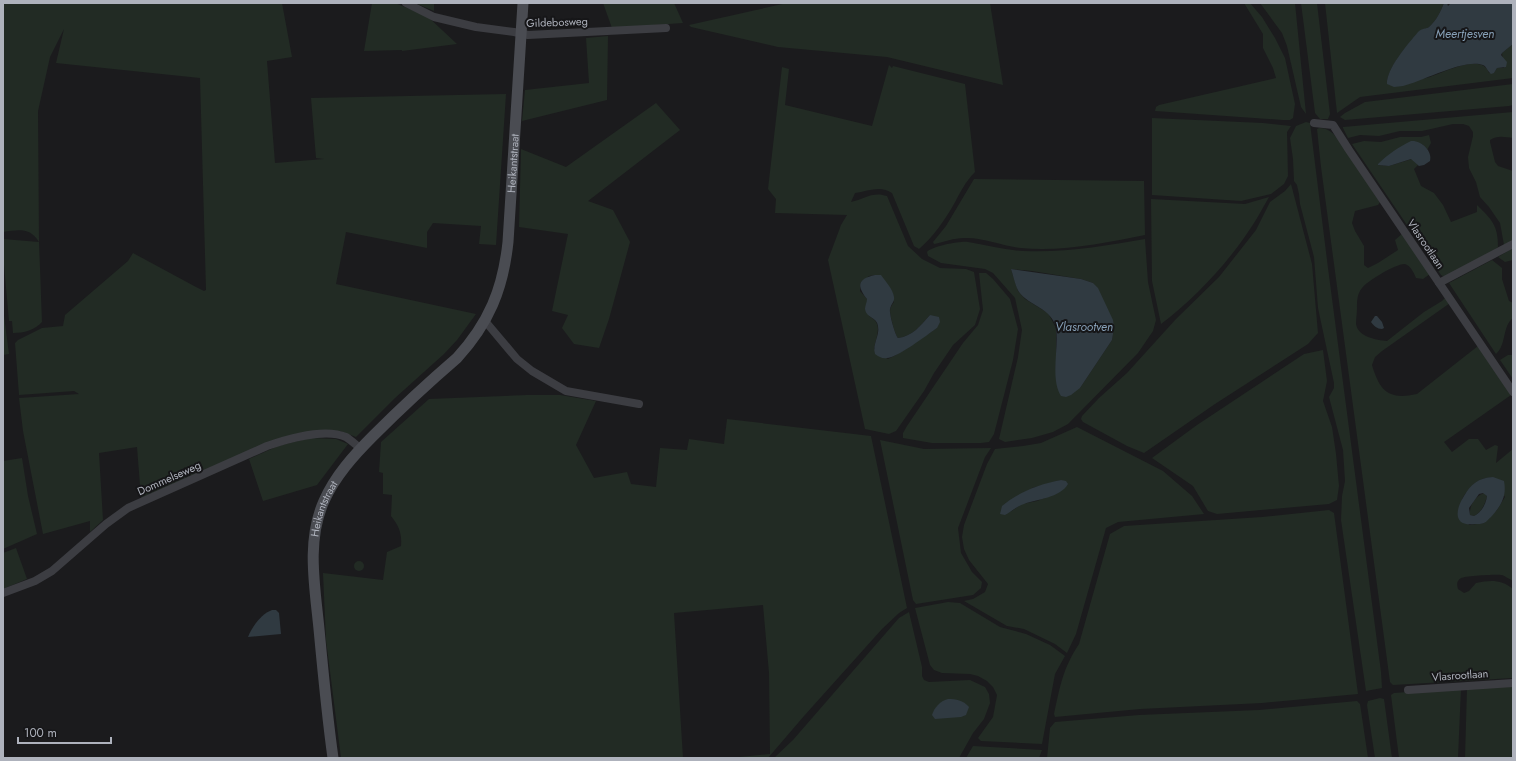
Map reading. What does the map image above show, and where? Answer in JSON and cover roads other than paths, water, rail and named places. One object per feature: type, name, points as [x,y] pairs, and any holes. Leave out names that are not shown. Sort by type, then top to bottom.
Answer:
[{"type":"street","name":"Gildebosweg","points":[[406,3],[434,17],[476,27],[514,32],[521,35],[666,28]]},
{"type":"street","name":"Heikantstraat","points":[[333,758],[325,696],[314,572],[315,530],[323,501],[336,477],[361,448],[421,389],[457,358],[470,343],[485,321],[497,294],[506,260],[515,85],[523,3]]},
{"type":"street","name":"Vlasrootlaan","points":[[1314,123],[1333,125],[1513,392]]},
{"type":"street","points":[[1439,283],[1513,244]]},
{"type":"street","points":[[485,321],[517,359],[532,371],[566,391],[639,404]]},
{"type":"street","name":"Dommelseweg","points":[[3,593],[35,581],[52,571],[106,524],[128,508],[267,446],[300,437],[336,434],[346,437],[361,448]]},
{"type":"street","name":"Vlasrootlaan","points":[[1408,690],[1513,683]]},
{"type":"water","name":"Meertjesven","points":[[1444,3],[1447,3],[1448,6],[1451,3],[1513,3],[1513,44],[1501,55],[1507,62],[1506,67],[1497,68],[1494,73],[1491,74],[1483,65],[1466,65],[1455,67],[1403,86],[1394,87],[1387,84],[1390,71],[1398,57],[1418,32],[1429,27],[1434,22]]},
{"type":"water","points":[[1411,141],[1419,142],[1428,150],[1430,154],[1430,161],[1419,166],[1411,159],[1389,166],[1378,165],[1382,160],[1398,148]]},
{"type":"water","name":"Vlasrootven","points":[[1011,269],[1081,279],[1093,283],[1098,288],[1113,320],[1114,328],[1112,340],[1080,388],[1071,395],[1066,397],[1061,396],[1056,381],[1057,336],[1054,321],[1045,312],[1023,297],[1016,285]]},
{"type":"water","points":[[875,275],[881,275],[891,288],[894,300],[890,307],[891,319],[898,338],[912,333],[930,315],[939,317],[940,322],[937,328],[912,346],[892,357],[881,358],[875,354],[874,347],[878,333],[878,326],[876,321],[866,312],[865,308],[867,299],[860,287],[862,281]]},
{"type":"water","points":[[1375,316],[1377,316],[1382,322],[1384,328],[1377,328],[1371,322]]},
{"type":"water","points":[[1493,477],[1504,481],[1505,486],[1504,496],[1495,513],[1481,524],[1463,523],[1459,520],[1458,516],[1461,501],[1472,485],[1476,482]],"holes":[[[1483,493],[1487,496],[1485,505],[1481,510],[1474,516],[1470,515],[1469,508],[1479,494]]]},
{"type":"water","points":[[1061,480],[1066,481],[1068,484],[1060,492],[1021,505],[1005,515],[1000,514],[1002,506],[1022,493],[1037,486]]},
{"type":"water","points":[[272,610],[276,610],[279,613],[281,634],[248,637],[257,621],[264,614]]},
{"type":"water","points":[[948,699],[959,700],[967,705],[969,707],[966,715],[961,717],[935,719],[932,715],[934,710],[940,703]]}]
